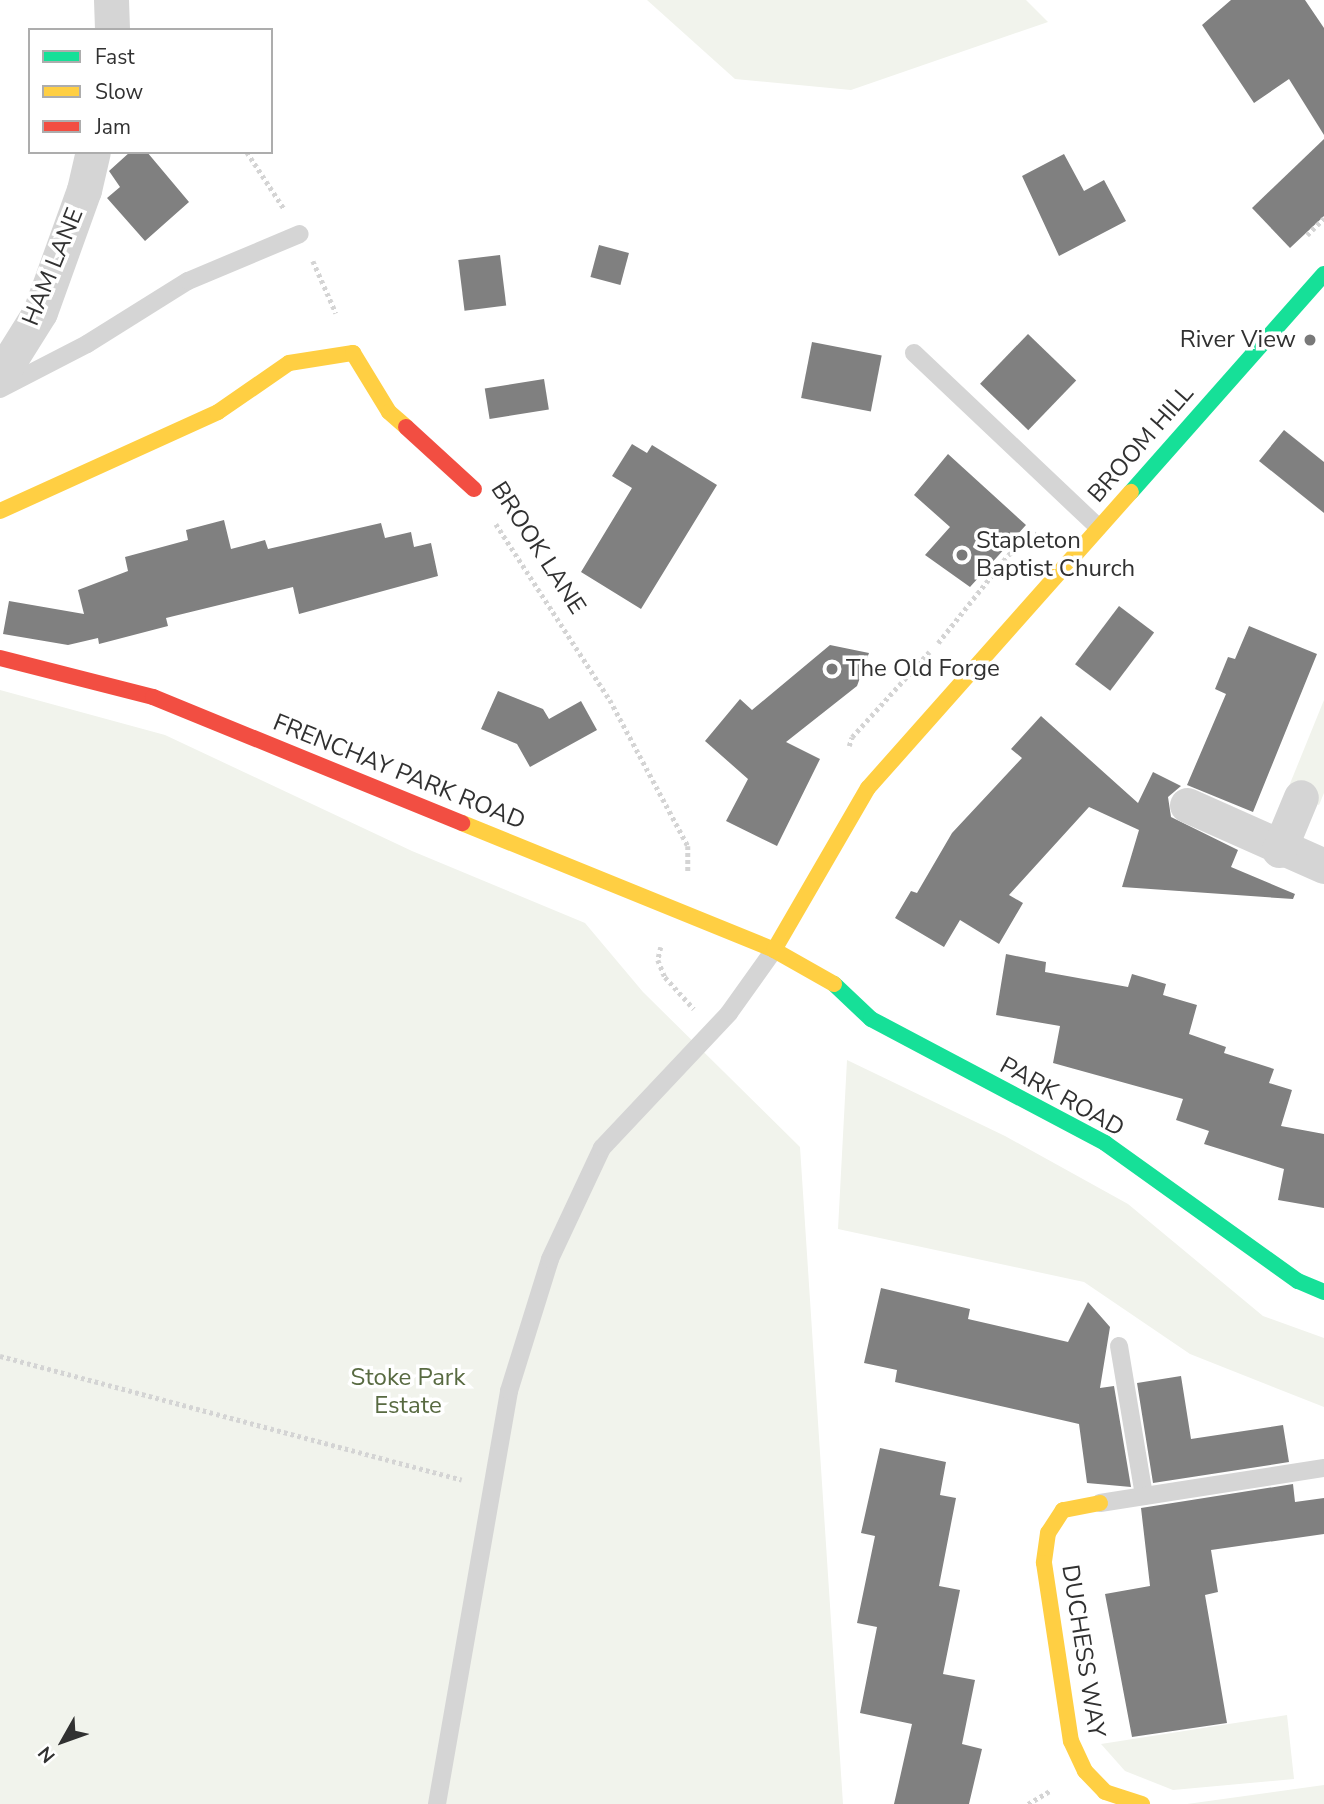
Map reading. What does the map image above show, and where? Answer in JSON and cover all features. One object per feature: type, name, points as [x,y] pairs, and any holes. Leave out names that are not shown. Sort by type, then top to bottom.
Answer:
[{"type":"street","points":[[111,0],[112,28]]},
{"type":"street","name":"HAM LANE","points":[[0,376],[40,312],[84,190],[93,154]]},
{"type":"street","name":"BROOM HILL","points":[[774,950],[868,788],[1324,274]]},
{"type":"street","name":"BROOK LANE","points":[[0,511],[218,412],[289,363],[353,353],[389,412],[474,489]]},
{"type":"street","name":"FRENCHAY PARK ROAD","points":[[0,658],[153,697],[774,950]]},
{"type":"street","points":[[1279,850],[1301,797]]},
{"type":"street","points":[[1187,805],[1279,850],[1324,866]]},
{"type":"street","name":"PARK ROAD","points":[[774,950],[831,981],[881,1024],[1105,1143],[1298,1281],[1324,1292]]},
{"type":"street","name":"DUCHESS WAY","points":[[1100,1503],[1063,1510],[1048,1533],[1044,1563],[1071,1741],[1085,1771],[1105,1792],[1142,1804]]},
{"type":"lane","points":[[0,389],[87,344],[188,281],[300,234]]},
{"type":"lane","points":[[914,353],[1098,527]]},
{"type":"lane","points":[[437,1804],[509,1391],[550,1259],[603,1148],[729,1013],[774,950]]},
{"type":"lane","points":[[1119,1346],[1144,1496]]},
{"type":"lane","points":[[1100,1503],[1324,1468]]},
{"type":"path","name":"BROOK LANE","points":[[474,489],[610,701],[688,845],[688,879]]},
{"type":"path","points":[[661,945],[658,960],[665,977],[699,1015]]},
{"type":"path","points":[[0,1356],[491,1488]]},
{"type":"green space","points":[[647,0],[1026,0],[1048,22],[851,90],[735,79]]},
{"type":"green space","name":"Stoke Park Estate","points":[[0,690],[165,735],[412,851],[585,923],[643,992],[800,1147],[843,1804],[0,1804]]},
{"type":"green space","points":[[1324,700],[1324,793],[1319,805],[1287,791]]},
{"type":"green space","points":[[847,1060],[1005,1136],[1128,1204],[1263,1316],[1324,1338],[1324,1407],[1190,1354],[1084,1282],[838,1229]]},
{"type":"green space","points":[[1287,1715],[1294,1779],[1173,1790],[1125,1771],[1101,1744]]},
{"type":"green space","points":[[1324,1785],[1324,1804],[1187,1804]]},
{"type":"building","points":[[1231,0],[1305,0],[1324,28],[1324,135],[1289,79],[1254,103],[1202,25]]},
{"type":"building","points":[[1324,139],[1324,216],[1290,248],[1252,208]]},
{"type":"building","points":[[128,154],[149,154],[189,202],[145,241],[107,198],[120,187],[109,171]]},
{"type":"building","points":[[1064,154],[1084,191],[1104,180],[1126,221],[1059,256],[1022,176]]},
{"type":"building","points":[[599,245],[629,253],[620,285],[590,277]]},
{"type":"building","points":[[500,255],[506,306],[465,311],[458,260]]},
{"type":"building","points":[[1028,334],[1076,381],[1028,430],[980,384]]},
{"type":"building","points":[[812,342],[882,356],[871,412],[801,398]]},
{"type":"building","points":[[544,379],[549,410],[490,419],[485,388]]},
{"type":"building","points":[[1284,430],[1324,462],[1324,513],[1259,461]]},
{"type":"building","points":[[632,444],[647,453],[652,445],[717,485],[641,609],[581,572],[632,488],[612,476]]},
{"type":"building","name":"Stapleton Baptist Church","points":[[948,454],[1026,525],[970,587],[925,555],[950,527],[914,495]]},
{"type":"building","points":[[224,520],[231,549],[265,540],[268,549],[381,523],[385,538],[411,532],[414,547],[431,543],[438,576],[299,614],[293,587],[166,618],[168,626],[99,644],[98,638],[68,645],[3,634],[9,601],[84,614],[78,590],[128,571],[125,557],[188,540],[186,530]]},
{"type":"building","points":[[1119,606],[1154,632],[1110,691],[1075,664]]},
{"type":"building","points":[[1249,626],[1317,654],[1253,812],[1187,785],[1226,694],[1215,689],[1228,657],[1235,659]]},
{"type":"building","points":[[830,645],[869,653],[857,686],[786,742],[820,759],[777,846],[726,821],[748,779],[705,741],[740,699],[752,710]]},
{"type":"building","points":[[498,691],[543,709],[549,719],[581,701],[597,730],[530,767],[517,744],[481,729]]},
{"type":"building","points":[[1041,716],[1138,803],[1153,772],[1181,786],[1168,797],[1171,817],[1238,850],[1231,867],[1295,894],[1293,899],[1122,887],[1139,830],[1089,807],[1009,895],[1023,903],[999,944],[960,920],[944,947],[895,918],[911,891],[917,893],[952,833],[1022,758],[1011,749]]},
{"type":"building","points":[[1006,954],[1046,962],[1045,972],[1128,987],[1132,974],[1166,984],[1163,995],[1197,1005],[1189,1034],[1226,1047],[1224,1053],[1274,1069],[1269,1083],[1292,1090],[1281,1126],[1324,1134],[1324,1208],[1278,1200],[1284,1169],[1204,1144],[1209,1131],[1176,1120],[1183,1099],[1053,1063],[1060,1026],[996,1015]]},
{"type":"building","points":[[881,1288],[970,1309],[968,1319],[1068,1342],[1088,1302],[1110,1327],[1100,1388],[1114,1386],[1131,1487],[1087,1483],[1079,1424],[895,1382],[897,1370],[864,1363]]},
{"type":"building","points":[[1181,1376],[1191,1439],[1283,1425],[1289,1462],[1153,1483],[1137,1383]]},
{"type":"building","points":[[880,1448],[946,1462],[940,1495],[956,1498],[939,1586],[960,1590],[943,1674],[975,1680],[962,1744],[982,1749],[969,1804],[894,1804],[912,1724],[860,1713],[877,1627],[857,1623],[875,1536],[861,1533]]},
{"type":"building","points":[[1293,1484],[1295,1502],[1324,1498],[1324,1534],[1211,1550],[1218,1592],[1205,1595],[1227,1723],[1132,1737],[1105,1594],[1150,1586],[1141,1508]]},
{"type":"traffic: fast","points":[[1131,492],[1324,274]]},
{"type":"traffic: fast","points":[[834,984],[871,1019],[1105,1143],[1298,1281],[1324,1292]]},
{"type":"traffic: slow","points":[[0,511],[218,412],[289,363],[353,353],[389,412],[406,427]]},
{"type":"traffic: slow","points":[[774,950],[868,788],[1131,492]]},
{"type":"traffic: slow","points":[[462,823],[774,950],[834,984]]},
{"type":"traffic: slow","points":[[1100,1503],[1063,1510],[1048,1533],[1044,1563],[1071,1741],[1085,1771],[1105,1792],[1142,1804]]},
{"type":"traffic: jam","points":[[406,427],[474,489]]},
{"type":"traffic: jam","points":[[0,658],[153,697],[462,823]]},
{"type":"place","name":"River View","points":[[1310,340]]},
{"type":"place","name":"Stapleton Baptist Church","points":[[962,555]]},
{"type":"place","name":"The Old Forge","points":[[832,669]]}]
